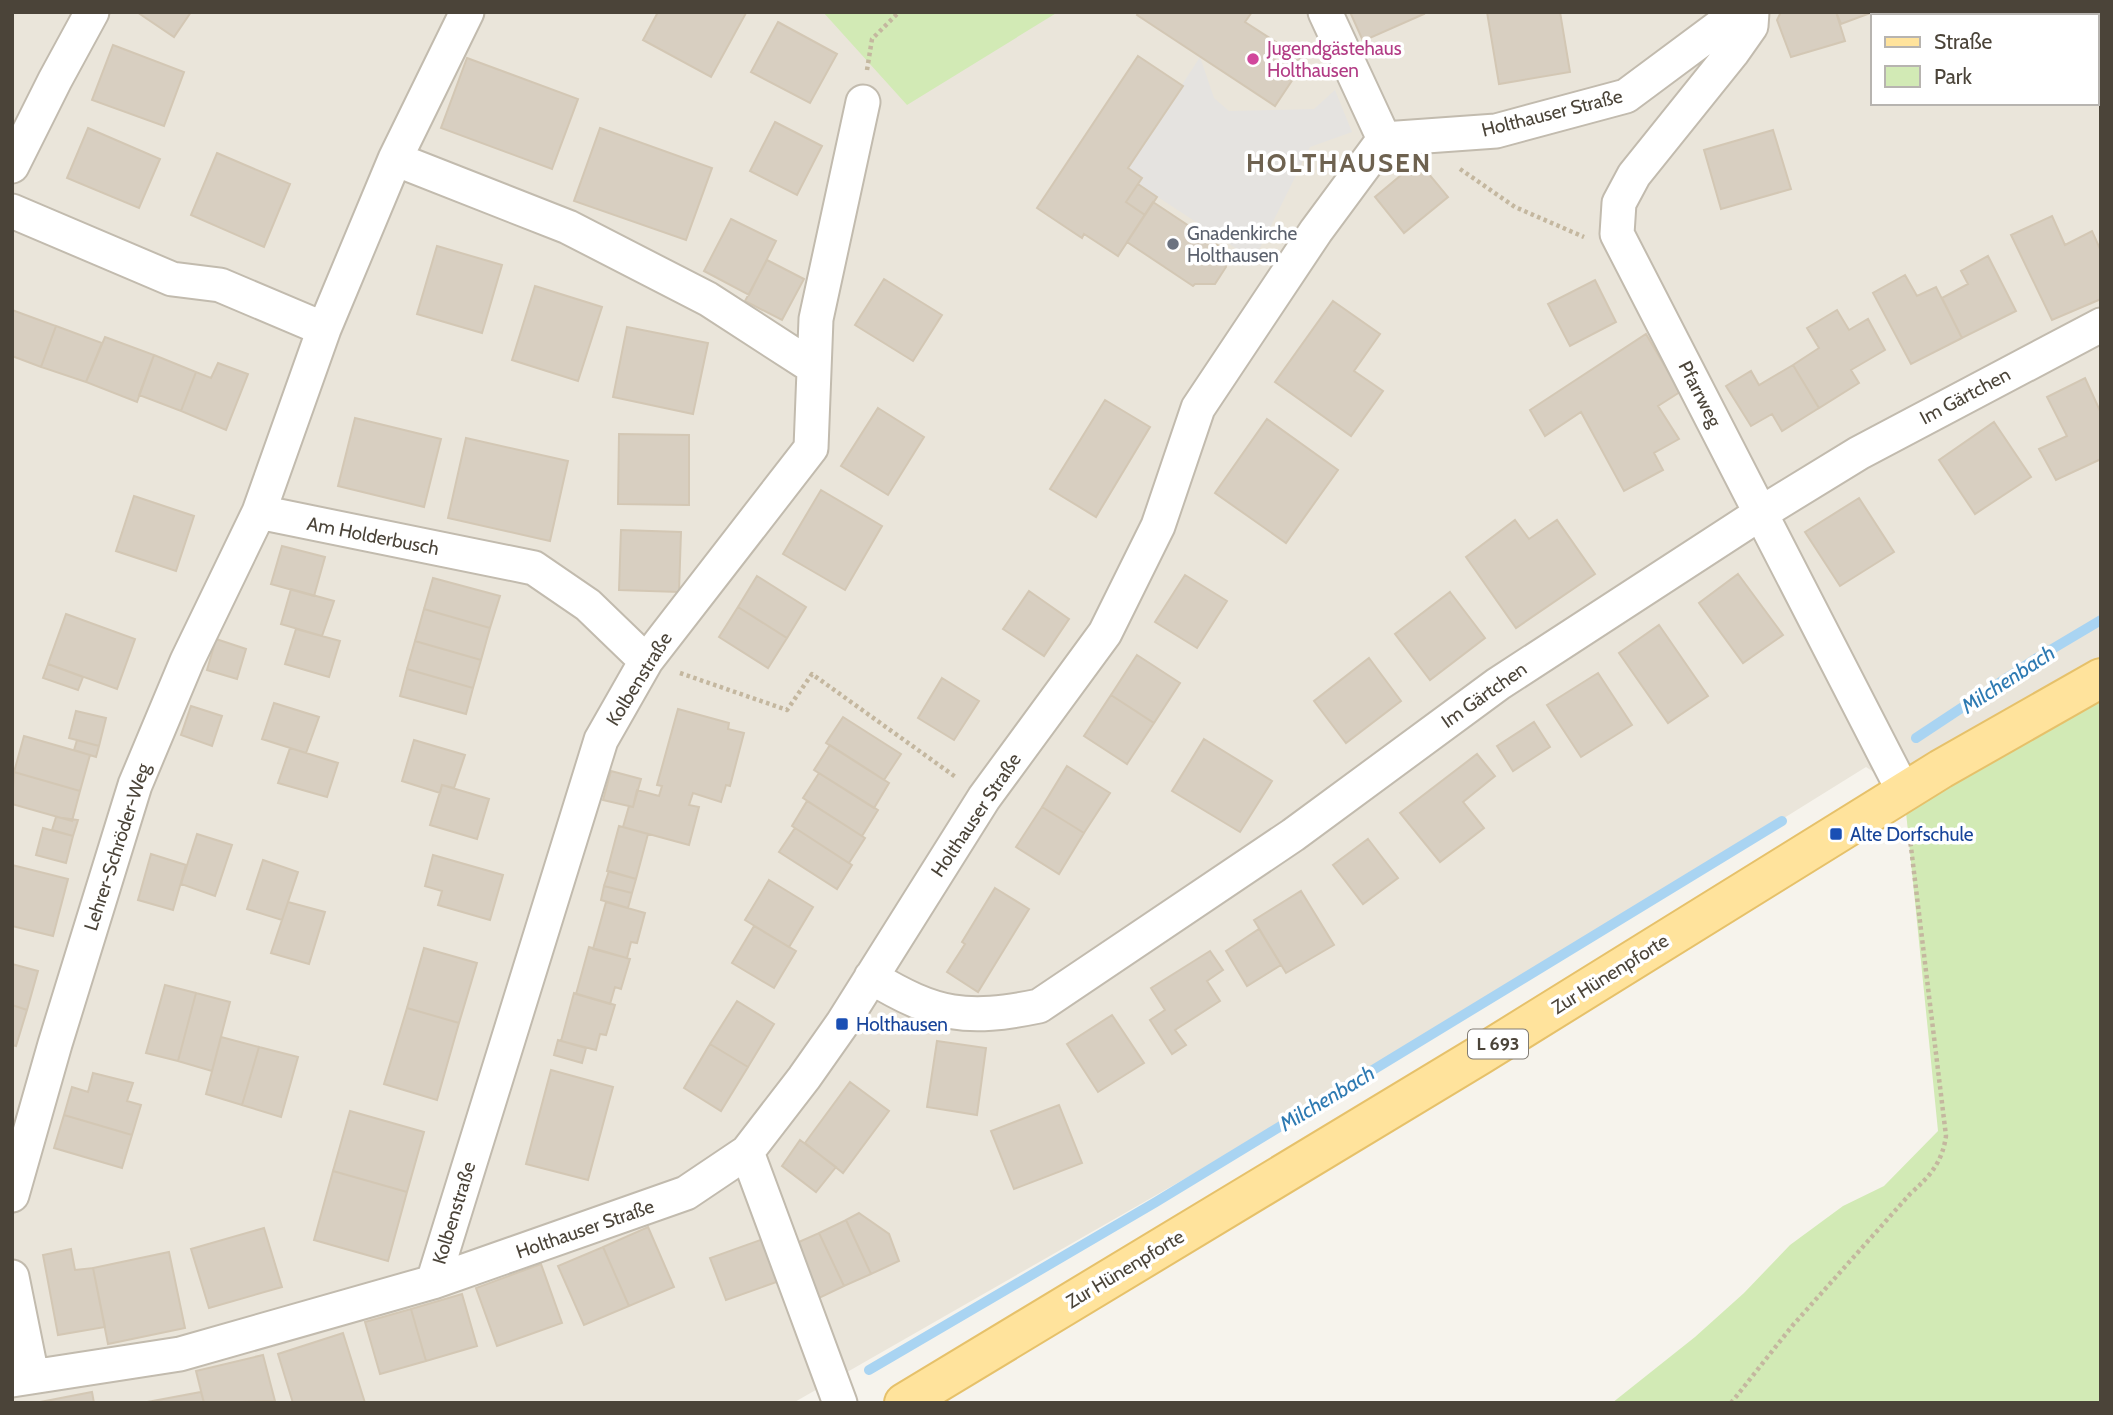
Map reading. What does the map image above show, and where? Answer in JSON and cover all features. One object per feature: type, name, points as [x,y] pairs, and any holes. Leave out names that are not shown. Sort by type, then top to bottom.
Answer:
[{"type":"main road","name":"Zur Hünenpforte","points":[[904,1403],[1480,1055],[1904,792],[2101,678]]},
{"type":"street","points":[[12,166],[92,12]]},
{"type":"street","points":[[259,512],[324,329],[395,159],[467,12]]},
{"type":"street","points":[[1325,12],[1384,139]]},
{"type":"street","name":"Holthauser Straße","points":[[22,1378],[180,1354],[433,1282],[686,1194],[747,1152],[804,1078],[984,798],[1105,633],[1158,526],[1198,408],[1316,232],[1384,139],[1496,131],[1626,96],[1739,12]]},
{"type":"street","name":"Pfarrweg","points":[[1752,12],[1751,26],[1732,53],[1634,175],[1619,202],[1617,234],[1904,792]]},
{"type":"street","name":"Kolbenstraße","points":[[433,1282],[601,740],[646,661],[811,449],[816,319],[863,102]]},
{"type":"street","points":[[395,159],[568,227],[708,299],[813,367]]},
{"type":"street","points":[[12,211],[172,279],[220,285],[324,329]]},
{"type":"street","name":"Im Gärtchen","points":[[871,977],[905,998],[953,1014],[999,1014],[1040,1006],[1293,835],[1498,684],[1761,513],[1859,453],[2101,325]]},
{"type":"street","name":"Am Holderbusch","points":[[259,512],[534,568],[588,605],[646,661]]},
{"type":"street","name":"Lehrer-Schröder-Weg","points":[[12,1195],[59,1031],[135,785],[187,661],[259,512]]},
{"type":"street","points":[[747,1152],[840,1403]]},
{"type":"street","points":[[12,1277],[22,1378]]},
{"type":"path","points":[[863,102],[872,39],[899,12]]},
{"type":"path","points":[[1423,136],[1458,168],[1515,208],[1593,241],[1623,246]]},
{"type":"path","points":[[646,661],[787,710],[813,674],[984,798]]},
{"type":"path","points":[[1731,1403],[1793,1325],[1910,1194],[1932,1175],[1944,1150],[1946,1136],[1904,792]]},
{"type":"shaded area","points":[[12,12],[2101,12],[2101,678],[1904,792],[1866,767],[1327,1103],[1193,1174],[793,1403],[12,1403]]},
{"type":"shaded area","points":[[1200,57],[1214,98],[1229,111],[1314,109],[1335,90],[1352,132],[1310,147],[1254,260],[1138,184],[1142,177],[1128,168]]},
{"type":"green space","points":[[823,12],[1058,12],[907,105]]},
{"type":"green space","points":[[2101,678],[2101,1403],[1612,1403],[1695,1337],[1744,1293],[1790,1245],[1843,1206],[1884,1186],[1938,1131],[1904,792]]},
{"type":"building","points":[[137,12],[191,12],[174,37]]},
{"type":"building","points":[[658,12],[746,13],[711,77],[643,40]]},
{"type":"building","name":"Jugendgästehaus Holthausen","points":[[1139,12],[1252,12],[1245,22],[1305,61],[1275,106],[1137,15]]},
{"type":"building","points":[[1350,12],[1423,12],[1424,14],[1363,41]]},
{"type":"building","points":[[1487,12],[1560,12],[1570,72],[1499,84]]},
{"type":"building","points":[[1781,12],[1836,12],[1845,41],[1791,57],[1777,20]]},
{"type":"building","points":[[1836,12],[1873,12],[1841,24]]},
{"type":"building","points":[[1966,12],[1999,12],[1998,14]]},
{"type":"building","points":[[1999,12],[2029,12],[2029,14]]},
{"type":"building","points":[[2029,12],[2062,12],[2062,14]]},
{"type":"building","points":[[2062,12],[2092,12],[2092,14]]},
{"type":"building","points":[[2101,12],[2101,54],[2099,14],[2092,14]]},
{"type":"building","points":[[778,22],[837,54],[810,103],[751,72]]},
{"type":"building","points":[[113,45],[184,72],[164,126],[92,100]]},
{"type":"building","points":[[1138,56],[1183,86],[1128,168],[1142,178],[1126,202],[1145,215],[1118,256],[1084,234],[1082,238],[1037,208]]},
{"type":"building","points":[[467,58],[578,99],[552,169],[441,128]]},
{"type":"building","points":[[775,122],[822,146],[797,195],[750,171]]},
{"type":"building","points":[[88,128],[160,159],[139,208],[67,178]]},
{"type":"building","points":[[600,128],[712,168],[686,240],[574,201]]},
{"type":"building","points":[[1773,130],[1791,189],[1721,209],[1704,150]]},
{"type":"building","points":[[217,153],[290,184],[264,247],[191,215]]},
{"type":"building","points":[[1418,161],[1448,197],[1404,233],[1375,197]]},
{"type":"building","points":[[1138,184],[1157,197],[1145,215],[1126,202]]},
{"type":"building","name":"Gnadenkirche Holthausen","points":[[1153,202],[1219,246],[1226,267],[1215,284],[1193,286],[1127,242]]},
{"type":"building","points":[[2052,216],[2065,245],[2092,231],[2101,251],[2101,299],[2052,320],[2011,235]]},
{"type":"building","points":[[731,219],[776,241],[749,295],[704,271]]},
{"type":"building","points":[[437,246],[502,265],[482,333],[417,314]]},
{"type":"building","points":[[1988,256],[2016,311],[1962,338],[1942,298],[1968,284],[1961,271]]},
{"type":"building","points":[[767,260],[804,279],[782,320],[745,301]]},
{"type":"building","points":[[1905,275],[1917,296],[1936,287],[1962,338],[1911,364],[1873,293]]},
{"type":"building","points":[[884,279],[942,315],[913,361],[855,325]]},
{"type":"building","points":[[1595,280],[1616,322],[1570,346],[1548,304]]},
{"type":"building","points":[[535,286],[602,307],[578,381],[512,360]]},
{"type":"building","points":[[1333,301],[1380,334],[1354,371],[1383,391],[1351,436],[1275,382]]},
{"type":"building","points":[[12,310],[56,326],[41,367],[12,356]]},
{"type":"building","points":[[1837,310],[1849,330],[1868,319],[1885,350],[1851,370],[1859,383],[1819,408],[1793,365],[1819,348],[1807,328]]},
{"type":"building","points":[[56,326],[102,343],[86,382],[41,367]]},
{"type":"building","points":[[627,327],[708,343],[693,414],[613,397]]},
{"type":"building","points":[[1646,334],[1680,392],[1658,406],[1679,439],[1654,453],[1663,470],[1624,491],[1581,412],[1545,436],[1530,410]]},
{"type":"building","points":[[105,337],[154,355],[137,402],[86,382]]},
{"type":"building","points":[[154,355],[196,372],[181,411],[139,395]]},
{"type":"building","points":[[218,363],[248,374],[226,430],[181,411],[196,372],[211,378]]},
{"type":"building","points":[[1793,365],[1819,408],[1782,431],[1772,414],[1751,426],[1726,386],[1751,371],[1759,385]]},
{"type":"building","points":[[2085,378],[2101,413],[2101,459],[2056,480],[2039,449],[2067,436],[2047,397]]},
{"type":"building","points":[[1105,400],[1150,427],[1096,517],[1050,489]]},
{"type":"building","points":[[878,408],[924,437],[888,495],[841,466]]},
{"type":"building","points":[[355,418],[441,439],[424,507],[338,486]]},
{"type":"building","points":[[1267,419],[1338,470],[1286,543],[1215,493]]},
{"type":"building","points":[[1994,422],[2031,477],[1975,514],[1939,460]]},
{"type":"building","points":[[619,434],[689,435],[689,505],[618,504]]},
{"type":"building","points":[[466,438],[568,461],[550,541],[448,518]]},
{"type":"building","points":[[821,490],[882,526],[845,590],[783,554]]},
{"type":"building","points":[[134,496],[194,516],[176,571],[116,551]]},
{"type":"building","points":[[1859,498],[1894,552],[1840,586],[1805,532]]},
{"type":"building","points":[[1515,520],[1529,539],[1557,520],[1595,574],[1516,628],[1466,557]]},
{"type":"building","points":[[621,530],[681,532],[679,592],[619,590]]},
{"type":"building","points":[[282,546],[325,557],[314,596],[271,584]]},
{"type":"building","points":[[1738,574],[1783,635],[1743,663],[1699,603]]},
{"type":"building","points":[[1185,575],[1227,601],[1197,648],[1155,622]]},
{"type":"building","points":[[757,576],[806,607],[787,638],[738,607]]},
{"type":"building","points":[[433,578],[500,596],[490,628],[424,609]]},
{"type":"building","points":[[291,589],[334,601],[322,636],[281,624]]},
{"type":"building","points":[[1029,591],[1069,619],[1044,656],[1003,629]]},
{"type":"building","points":[[1450,592],[1485,638],[1430,680],[1395,634]]},
{"type":"building","points":[[738,607],[787,638],[768,668],[719,637]]},
{"type":"building","points":[[424,609],[490,628],[481,660],[415,641]]},
{"type":"building","points":[[66,614],[135,639],[117,689],[48,664]]},
{"type":"building","points":[[1659,625],[1708,696],[1668,723],[1619,653]]},
{"type":"building","points":[[296,629],[340,641],[329,677],[285,664]]},
{"type":"building","points":[[216,639],[246,649],[237,679],[207,670]]},
{"type":"building","points":[[415,641],[481,660],[473,688],[407,669]]},
{"type":"building","points":[[1137,655],[1180,683],[1154,723],[1111,695]]},
{"type":"building","points":[[1369,658],[1401,701],[1346,743],[1314,701]]},
{"type":"building","points":[[48,664],[83,677],[78,690],[43,678]]},
{"type":"building","points":[[407,669],[473,688],[466,714],[400,696]]},
{"type":"building","points":[[1598,673],[1632,725],[1581,757],[1547,705]]},
{"type":"building","points":[[942,678],[979,701],[954,740],[918,718]]},
{"type":"building","points":[[1111,695],[1154,723],[1127,764],[1084,736]]},
{"type":"building","points":[[274,703],[319,717],[306,753],[262,739]]},
{"type":"building","points":[[191,706],[222,716],[212,746],[181,735]]},
{"type":"building","points":[[678,709],[729,723],[728,729],[744,733],[730,786],[726,785],[721,802],[693,793],[689,805],[699,807],[689,845],[623,827],[629,806],[633,807],[637,790],[659,796],[662,786],[657,785]]},
{"type":"building","points":[[76,711],[106,718],[99,746],[69,738]]},
{"type":"building","points":[[843,717],[901,754],[884,780],[826,743]]},
{"type":"building","points":[[1534,722],[1550,747],[1513,771],[1497,746]]},
{"type":"building","points":[[24,736],[90,755],[80,791],[14,772]]},
{"type":"building","points":[[1204,739],[1272,781],[1240,832],[1172,791]]},
{"type":"building","points":[[77,740],[99,746],[96,757],[74,750]]},
{"type":"building","points":[[414,740],[465,755],[454,788],[442,785],[440,793],[402,781]]},
{"type":"building","points":[[830,745],[889,783],[874,808],[814,770]]},
{"type":"building","points":[[290,748],[338,763],[327,797],[278,783]]},
{"type":"building","points":[[1477,754],[1495,776],[1463,802],[1484,828],[1440,862],[1400,813]]},
{"type":"building","points":[[1067,766],[1110,793],[1084,833],[1042,807]]},
{"type":"building","points":[[611,771],[641,779],[633,807],[603,800]]},
{"type":"building","points":[[14,772],[80,791],[72,821],[12,804]]},
{"type":"building","points":[[819,773],[878,810],[862,836],[803,798]]},
{"type":"building","points":[[442,785],[489,799],[477,839],[430,825]]},
{"type":"building","points":[[807,801],[865,838],[849,863],[792,826]]},
{"type":"building","points":[[1042,807],[1084,833],[1059,874],[1016,847]]},
{"type":"building","points":[[56,817],[78,820],[73,836],[52,830]]},
{"type":"building","points":[[619,826],[648,834],[636,879],[607,871]]},
{"type":"building","points":[[43,828],[73,836],[66,863],[36,855]]},
{"type":"building","points":[[795,828],[852,865],[837,889],[779,852]]},
{"type":"building","points":[[197,834],[232,845],[215,896],[181,884]]},
{"type":"building","points":[[1368,839],[1398,878],[1363,904],[1333,865]]},
{"type":"building","points":[[151,854],[186,865],[173,910],[138,900]]},
{"type":"building","points":[[433,855],[503,875],[490,920],[438,905],[442,891],[425,886]]},
{"type":"building","points":[[263,860],[298,872],[282,920],[247,909]]},
{"type":"building","points":[[12,865],[68,879],[53,936],[12,926]]},
{"type":"building","points":[[609,871],[636,879],[632,893],[604,886]]},
{"type":"building","points":[[769,880],[813,907],[789,947],[745,920]]},
{"type":"building","points":[[604,886],[632,893],[628,908],[601,900]]},
{"type":"building","points":[[995,888],[1029,909],[978,992],[947,972]]},
{"type":"building","points":[[1301,891],[1334,945],[1286,973],[1254,920]]},
{"type":"building","points":[[288,902],[325,912],[309,964],[271,953]]},
{"type":"building","points":[[606,902],[645,913],[637,943],[631,942],[627,958],[593,949]]},
{"type":"building","points":[[754,926],[796,951],[774,988],[732,963]]},
{"type":"building","points":[[1259,929],[1281,965],[1247,986],[1226,951]]},
{"type":"building","points":[[589,947],[630,959],[621,989],[615,987],[610,1004],[576,994]]},
{"type":"building","points":[[424,948],[477,963],[459,1023],[407,1008]]},
{"type":"building","points":[[1210,951],[1223,970],[1207,981],[1220,1001],[1175,1030],[1186,1045],[1172,1054],[1150,1020],[1165,1010],[1151,988]]},
{"type":"building","points":[[12,964],[38,971],[27,1010],[12,1005]]},
{"type":"building","points":[[165,985],[196,993],[178,1061],[146,1053]]},
{"type":"building","points":[[196,993],[230,1002],[212,1071],[178,1061]]},
{"type":"building","points":[[574,993],[615,1005],[606,1035],[600,1034],[596,1050],[561,1041]]},
{"type":"building","points":[[737,1001],[774,1024],[748,1067],[710,1044]]},
{"type":"building","points":[[12,1005],[27,1010],[16,1046],[12,1045]]},
{"type":"building","points":[[407,1008],[459,1023],[437,1100],[384,1084]]},
{"type":"building","points":[[1112,1015],[1144,1063],[1098,1092],[1067,1044]]},
{"type":"building","points":[[221,1037],[259,1047],[242,1105],[206,1094]]},
{"type":"building","points":[[558,1040],[586,1048],[582,1063],[554,1055]]},
{"type":"building","points":[[937,1041],[986,1048],[977,1115],[927,1107]]},
{"type":"building","points":[[710,1044],[748,1067],[721,1111],[684,1088]]},
{"type":"building","points":[[259,1047],[298,1057],[281,1117],[242,1105]]},
{"type":"building","points":[[551,1070],[613,1087],[588,1180],[526,1164]]},
{"type":"building","points":[[93,1073],[133,1083],[127,1101],[141,1105],[132,1135],[64,1115],[72,1087],[88,1092]]},
{"type":"building","points":[[850,1082],[889,1111],[843,1173],[805,1143]]},
{"type":"building","points":[[1059,1105],[1082,1163],[1014,1189],[991,1131]]},
{"type":"building","points":[[350,1111],[424,1132],[407,1192],[333,1171]]},
{"type":"building","points":[[64,1115],[132,1135],[122,1168],[54,1148]]},
{"type":"building","points":[[800,1140],[836,1167],[816,1192],[782,1166]]},
{"type":"building","points":[[333,1171],[407,1192],[388,1261],[314,1240]]},
{"type":"building","points":[[859,1213],[889,1234],[899,1261],[871,1274],[846,1220]]},
{"type":"building","points":[[846,1220],[871,1274],[844,1286],[819,1233]]},
{"type":"building","points":[[648,1227],[674,1287],[629,1306],[603,1247]]},
{"type":"building","points":[[264,1228],[282,1287],[209,1308],[191,1249]]},
{"type":"building","points":[[819,1233],[844,1286],[817,1299],[792,1245]]},
{"type":"building","points":[[769,1237],[785,1279],[726,1300],[710,1258]]},
{"type":"building","points":[[603,1247],[629,1306],[584,1325],[558,1266]]},
{"type":"building","points":[[71,1249],[75,1270],[93,1268],[105,1327],[58,1335],[43,1255]]},
{"type":"building","points":[[169,1252],[185,1328],[108,1344],[93,1268]]},
{"type":"building","points":[[541,1264],[562,1323],[497,1346],[476,1288]]},
{"type":"building","points":[[462,1294],[477,1346],[426,1361],[411,1309]]},
{"type":"building","points":[[411,1309],[426,1361],[380,1374],[365,1322]]},
{"type":"building","points":[[343,1333],[365,1403],[293,1403],[278,1354]]},
{"type":"building","points":[[263,1355],[275,1401],[204,1403],[196,1371]]},
{"type":"building","points":[[92,1392],[94,1403],[35,1403]]},
{"type":"building","points":[[201,1392],[204,1403],[142,1403]]},
{"type":"waterway","name":"Milchenbach","points":[[1916,738],[2037,658],[2101,620]]},
{"type":"waterway","name":"Milchenbach","points":[[869,1370],[1156,1202],[1782,821]]},
{"type":"place","name":"Jugendgästehaus Holthausen","points":[[1253,59]]},
{"type":"place","name":"Gnadenkirche Holthausen","points":[[1173,244]]},
{"type":"place","name":"Alte Dorfschule","points":[[1836,834]]},
{"type":"place","name":"Holthausen","points":[[842,1024]]},
{"type":"district","name":"HOLTHAUSEN","points":[[1339,163]]}]
